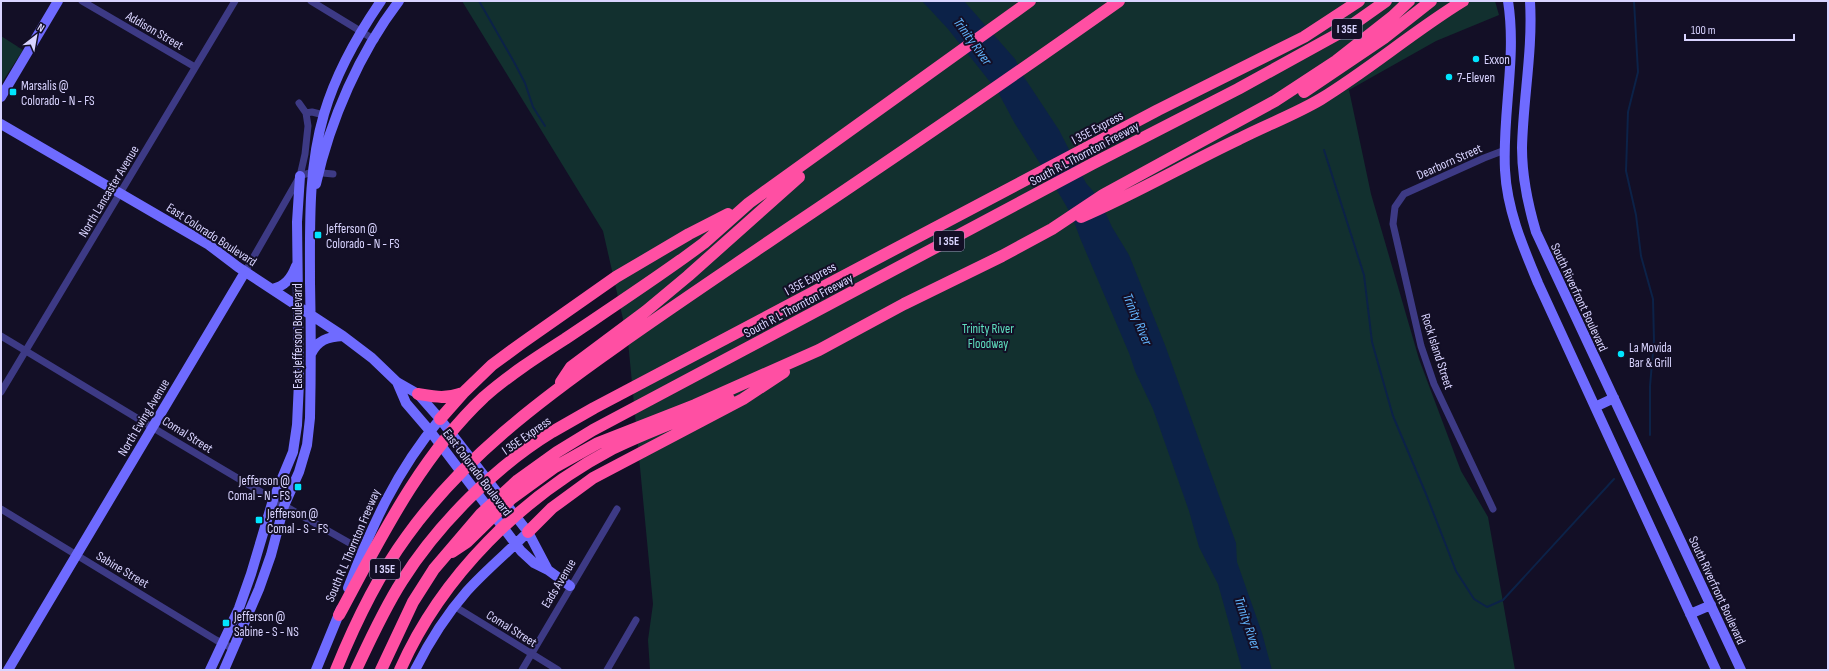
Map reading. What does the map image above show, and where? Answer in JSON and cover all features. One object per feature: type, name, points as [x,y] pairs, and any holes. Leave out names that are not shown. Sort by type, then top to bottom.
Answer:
[{"type":"highway","points":[[338,615],[379,541],[431,458],[446,437],[485,397],[512,374],[685,257],[704,243],[749,203],[1030,1]]},
{"type":"highway","name":"I 35E","points":[[336,670],[354,627],[391,559],[429,507],[453,480],[496,437],[555,390],[581,366],[966,109],[1119,1]]},
{"type":"highway","name":"I 35E Express","points":[[356,670],[373,633],[402,580],[418,557],[469,500],[495,475],[520,454],[551,433],[594,408],[1158,110],[1304,37],[1358,1]]},
{"type":"highway","name":"South R L Thornton Freeway","points":[[484,518],[531,471],[593,430],[1092,164],[1238,89],[1346,30],[1386,1]]},
{"type":"highway","points":[[1052,229],[1103,195],[1172,158],[1220,138],[1283,105],[1338,64],[1409,1]]},
{"type":"highway","points":[[1338,64],[1384,38],[1431,1]]},
{"type":"highway","points":[[528,532],[552,508],[593,478],[736,402],[819,350],[904,304],[1002,256],[1052,229],[1112,203],[1239,138],[1279,121],[1320,99],[1378,60],[1414,33],[1463,1]]},
{"type":"highway","points":[[581,366],[742,230],[787,186],[882,117],[925,76]]},
{"type":"highway","points":[[440,419],[463,393],[492,365],[580,302],[616,277],[683,238],[749,203]]},
{"type":"highway","points":[[381,670],[413,602],[434,569],[444,557],[467,542],[484,518],[529,484],[555,466],[583,450],[630,429],[702,402],[819,350]]},
{"type":"highway","points":[[400,670],[420,632],[439,601],[459,574],[497,533],[554,485],[613,449],[697,414],[751,388],[772,380]]},
{"type":"highway","points":[[418,394],[440,398],[463,393]]},
{"type":"main road","points":[[1,97],[58,1]]},
{"type":"main road","points":[[315,172],[324,115],[332,89],[354,42],[381,1]]},
{"type":"main road","points":[[315,172],[345,94],[399,1]]},
{"type":"main road","points":[[1508,1],[1512,61],[1505,150],[1507,188],[1520,238],[1538,283],[1716,670]]},
{"type":"main road","name":"South Riverfront Boulevard","points":[[1530,1],[1531,21],[1529,63],[1522,149],[1526,194],[1536,232],[1741,670]]},
{"type":"main road","points":[[1512,61],[1529,63]]},
{"type":"main road","name":"East Colorado Boulevard","points":[[1,124],[209,245],[246,272],[343,336],[372,358],[398,382],[418,394],[440,419],[528,532],[548,570]]},
{"type":"main road","points":[[1505,150],[1522,149]]},
{"type":"main road","name":"East Jefferson Boulevard","points":[[224,670],[259,589],[284,506],[299,472],[307,445],[310,418],[311,354],[310,213],[315,172]]},
{"type":"main road","name":"East Jefferson Boulevard","points":[[210,670],[223,643],[251,574],[273,500],[293,452],[297,425],[299,382],[297,222],[300,176]]},
{"type":"main road","points":[[272,289],[280,287],[286,282],[297,264]]},
{"type":"main road","name":"North Ewing Avenue","points":[[8,670],[246,272]]},
{"type":"main road","points":[[311,354],[315,346],[320,342],[335,336],[343,336]]},
{"type":"main road","name":"East Colorado Boulevard","points":[[398,382],[406,402],[430,431],[524,555],[570,586]]},
{"type":"main road","points":[[1595,407],[1614,398]]},
{"type":"main road","name":"South R L Thornton Freeway","points":[[316,670],[362,550],[378,514],[396,479],[440,419]]},
{"type":"main road","points":[[415,670],[435,634],[454,606],[485,572],[528,532]]},
{"type":"main road","points":[[1690,614],[1711,605]]},
{"type":"street","name":"Addison Street","points":[[82,1],[195,67]]},
{"type":"street","name":"North Lancaster Avenue","points":[[1,392],[121,193],[234,1]]},
{"type":"street","points":[[311,1],[375,40]]},
{"type":"street","points":[[299,103],[306,113],[312,112],[324,115]]},
{"type":"street","name":"North Ewing Avenue","points":[[246,272],[300,176],[305,154],[308,126],[306,113]]},
{"type":"street","name":"Dearborn Street","points":[[1404,194],[1505,150]]},
{"type":"street","points":[[300,176],[315,172],[333,174]]},
{"type":"street","name":"Rock Island Street","points":[[1404,194],[1395,207],[1393,224],[1421,346],[1434,384],[1493,509]]},
{"type":"street","name":"Comal Street","points":[[1,336],[153,426],[273,500],[362,550]]},
{"type":"street","name":"Sabine Street","points":[[1,509],[223,643],[234,648]]},
{"type":"street","name":"Eads Avenue","points":[[522,670],[616,509]]},
{"type":"street","name":"Comal Street","points":[[454,606],[558,670]]},
{"type":"street","points":[[608,670],[636,620]]},
{"type":"green space","name":"Trinity River Floodway","points":[[462,1],[1495,1],[1499,15],[1436,41],[1349,90],[1371,194],[1419,359],[1461,471],[1488,517],[1515,670],[650,670],[648,640],[653,604],[628,341],[603,231]]},
{"type":"green space","points":[[1,36],[23,50],[1,84]]},
{"type":"water","name":"Trinity River","points":[[922,1],[964,1],[1015,59],[1022,74],[1059,130],[1086,183],[1098,197],[1112,227],[1129,255],[1165,345],[1236,543],[1237,562],[1262,633],[1272,670],[1242,670],[1218,584],[1199,547],[1189,511],[1153,409],[1135,371],[1129,353],[1072,216],[1014,122],[998,92],[948,29]]},
{"type":"waterway","points":[[479,1],[514,62],[525,83],[533,107],[545,126]]},
{"type":"waterway","points":[[1634,1],[1638,72],[1628,112],[1626,171],[1636,215],[1641,256],[1653,299],[1654,341],[1650,386],[1650,435]]},
{"type":"waterway","points":[[1324,150],[1364,275],[1372,342],[1393,416],[1426,494],[1456,571],[1474,599],[1487,607],[1503,600],[1614,479]]},
{"type":"place","name":"Exxon","points":[[1476,59]]},
{"type":"place","name":"7-Eleven","points":[[1449,77]]},
{"type":"place","name":"Marsalis @ Colorado - N - FS","points":[[13,92]]},
{"type":"place","name":"Jefferson @ Colorado - N - FS","points":[[318,235]]},
{"type":"place","name":"La Movida Bar & Grill","points":[[1621,354]]},
{"type":"place","name":"Jefferson @ Comal - N - FS","points":[[298,487]]},
{"type":"place","name":"Jefferson @ Comal - S - FS","points":[[259,520]]},
{"type":"place","name":"Jefferson @ Sabine - S - NS","points":[[226,623]]}]
